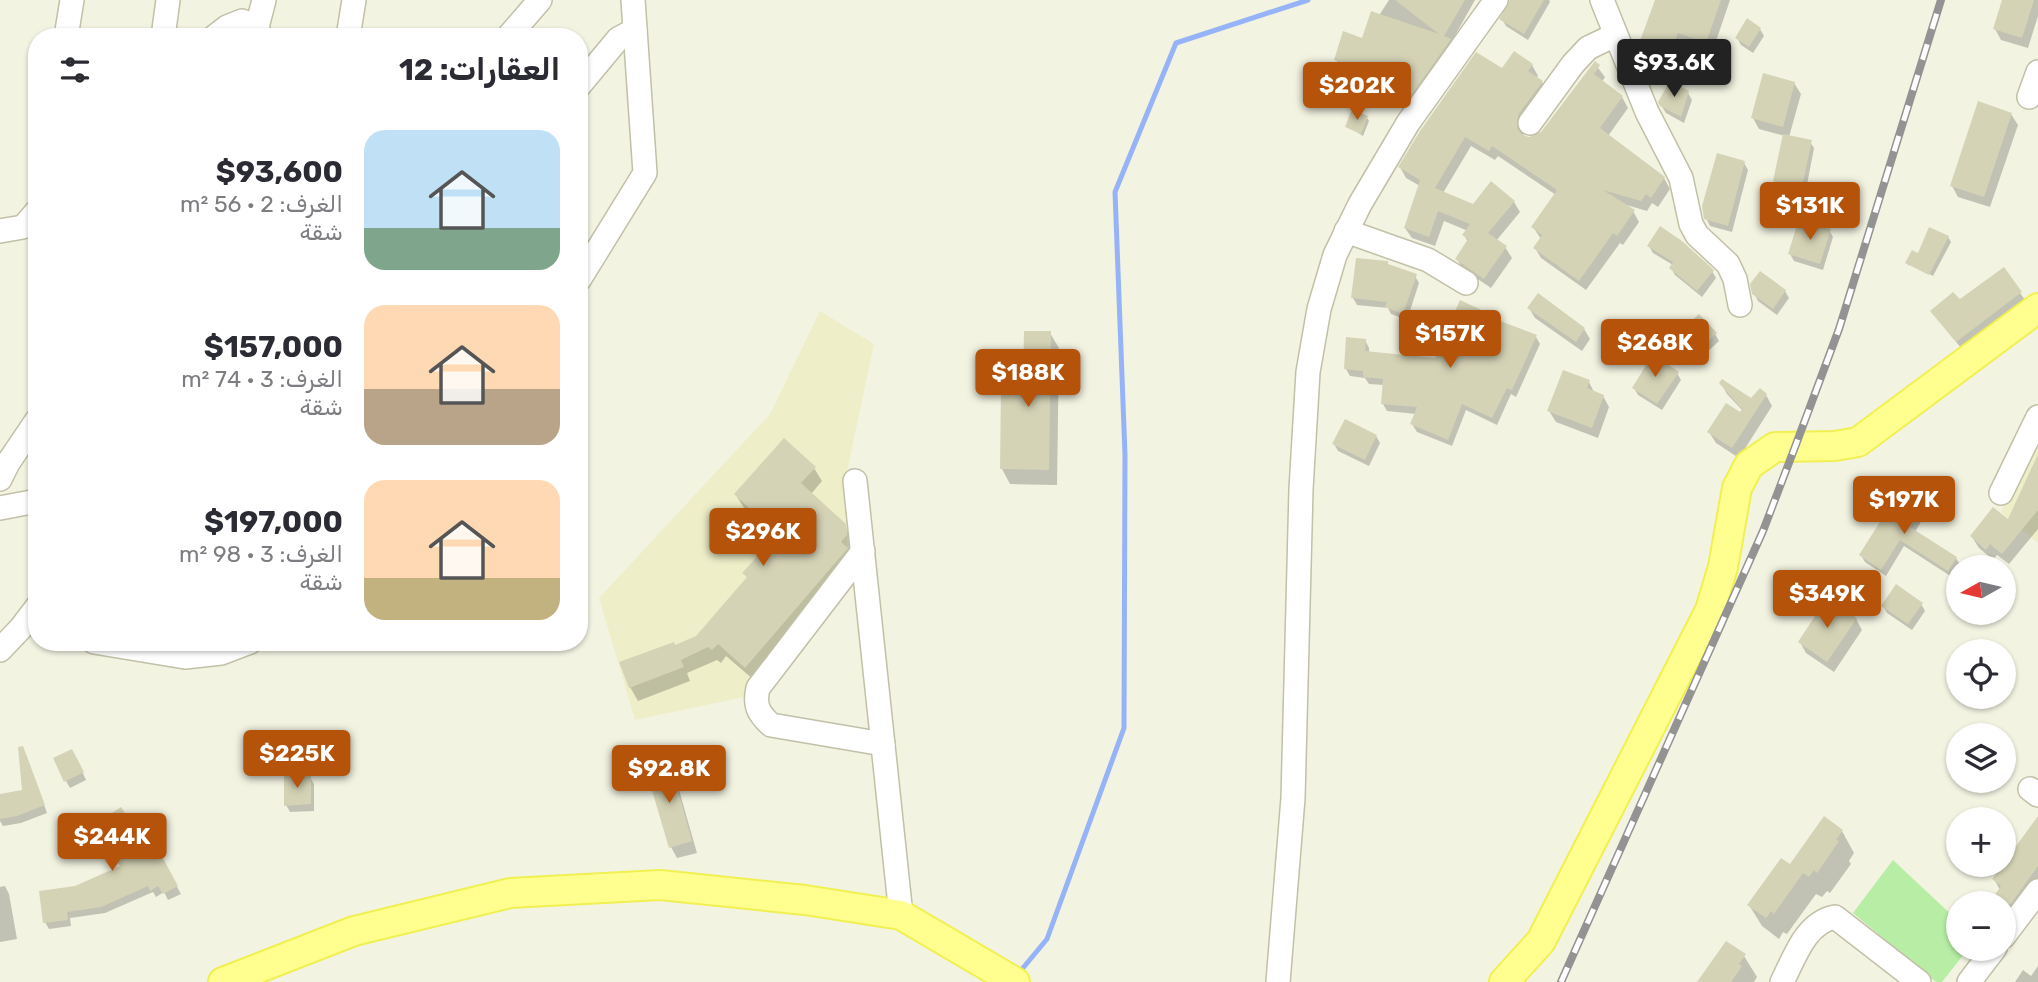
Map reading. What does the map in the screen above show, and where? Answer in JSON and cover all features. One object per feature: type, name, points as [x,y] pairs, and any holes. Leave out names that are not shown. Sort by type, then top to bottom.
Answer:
[{"type":"main road","points":[[1504,982],[1541,940],[1710,610],[1723,567],[1737,488],[1749,466],[1774,447],[1835,446],[1858,442],[2038,308]]},
{"type":"main road","points":[[223,982],[354,930],[510,893],[660,885],[805,900],[901,915],[1014,982]]},
{"type":"street","points":[[67,28],[72,0]]},
{"type":"street","points":[[164,28],[168,0]]},
{"type":"street","points":[[260,28],[264,0]]},
{"type":"street","points":[[349,28],[354,0]]},
{"type":"street","points":[[516,28],[540,0]]},
{"type":"street","points":[[588,265],[645,173],[633,0]]},
{"type":"street","points":[[1279,982],[1293,798],[1301,489],[1308,372],[1319,309],[1335,255],[1346,231],[1408,123],[1496,0]]},
{"type":"street","points":[[1602,0],[1647,112],[1681,178],[1691,224],[1697,235],[1728,264],[1735,279],[1740,305]]},
{"type":"street","points":[[225,28],[242,21],[253,28]]},
{"type":"street","points":[[588,75],[618,39],[635,30]]},
{"type":"street","points":[[1530,123],[1588,48],[1615,35]]},
{"type":"street","points":[[2029,97],[2038,72]]},
{"type":"street","points":[[0,231],[23,227],[28,221]]},
{"type":"street","points":[[1346,231],[1428,260],[1466,283]]},
{"type":"street","points":[[2001,493],[2038,417]]},
{"type":"street","points":[[0,479],[28,434]]},
{"type":"street","points":[[855,481],[901,915]]},
{"type":"street","points":[[0,508],[28,503]]},
{"type":"street","points":[[863,551],[758,688],[755,700],[759,714],[771,725],[883,744]]},
{"type":"street","points":[[0,650],[28,631]]},
{"type":"street","points":[[156,651],[185,657],[226,651]]},
{"type":"street","points":[[2016,920],[2038,891]]},
{"type":"street","points":[[1782,982],[1808,932],[1823,919],[1835,917],[1919,982]]},
{"type":"street","points":[[1969,982],[1985,961]]},
{"type":"shaded area","points":[[820,311],[874,344],[846,476],[847,549],[744,697],[635,720],[599,598],[770,414]]},
{"type":"shaded area","points":[[2038,436],[2038,543],[2001,512]]},
{"type":"green space","points":[[1893,860],[1946,910],[1946,961],[1959,961],[1942,982],[1936,982],[1853,913]]},
{"type":"building","points":[[1395,0],[1465,0],[1444,36],[1451,39],[1412,94],[1381,78],[1382,76],[1334,60],[1343,31],[1362,38],[1371,11],[1439,34]]},
{"type":"building","points":[[1510,0],[1544,0],[1524,34],[1499,19]]},
{"type":"building","points":[[1655,0],[1721,0],[1706,43],[1678,33],[1664,71],[1642,63],[1637,49]]},
{"type":"building","points":[[2002,0],[2034,0],[2022,38],[1993,29]]},
{"type":"building","points":[[1747,18],[1761,28],[1749,47],[1735,38]]},
{"type":"building","points":[[1514,51],[1533,64],[1528,71],[1543,81],[1518,115],[1517,128],[1521,134],[1529,137],[1541,132],[1595,61],[1600,65],[1594,74],[1623,96],[1600,128],[1665,177],[1651,198],[1646,194],[1641,201],[1603,190],[1635,210],[1617,236],[1613,233],[1579,281],[1533,248],[1542,235],[1531,227],[1557,190],[1492,146],[1489,151],[1465,137],[1435,188],[1473,204],[1491,181],[1515,201],[1488,233],[1507,246],[1484,279],[1455,259],[1468,239],[1462,235],[1470,224],[1438,211],[1429,237],[1404,228],[1420,180],[1398,167],[1420,131],[1476,52],[1502,68]]},
{"type":"building","points":[[1763,73],[1795,82],[1783,127],[1751,118]]},
{"type":"building","points":[[1670,81],[1689,91],[1681,117],[1660,106],[1658,102]]},
{"type":"building","points":[[1978,101],[2012,113],[1984,197],[1950,186]]},
{"type":"building","points":[[1352,109],[1368,116],[1361,134],[1345,127]]},
{"type":"building","points":[[1783,134],[1812,140],[1802,187],[1811,191],[1805,206],[1791,200],[1794,194],[1780,191],[1781,183],[1773,181]]},
{"type":"building","points":[[1717,153],[1745,161],[1728,226],[1704,219],[1702,206]]},
{"type":"building","points":[[1799,219],[1831,229],[1820,264],[1788,254]]},
{"type":"building","points":[[1660,226],[1682,241],[1714,270],[1697,291],[1669,268],[1673,262],[1647,246]]},
{"type":"building","points":[[1929,227],[1949,236],[1929,275],[1905,263],[1912,250],[1918,253]]},
{"type":"building","points":[[1356,258],[1388,261],[1388,264],[1417,274],[1403,314],[1385,307],[1387,302],[1351,298]]},
{"type":"building","points":[[2004,267],[2022,292],[1956,342],[1930,311],[1953,292],[1960,299]]},
{"type":"building","points":[[1760,271],[1786,290],[1773,309],[1752,294],[1750,284]]},
{"type":"building","points":[[1538,293],[1585,328],[1576,342],[1527,308]]},
{"type":"building","points":[[1460,300],[1488,313],[1487,316],[1537,335],[1512,390],[1507,388],[1492,418],[1462,404],[1448,440],[1410,424],[1417,407],[1381,404],[1383,379],[1363,377],[1363,371],[1344,369],[1346,337],[1366,339],[1365,351],[1435,358]]},
{"type":"building","points":[[1699,314],[1717,333],[1702,347],[1684,328]]},
{"type":"building","points":[[1024,331],[1051,331],[1049,470],[1000,469],[1001,384],[1023,385]]},
{"type":"building","points":[[1653,354],[1679,372],[1657,404],[1632,388]]},
{"type":"building","points":[[1563,370],[1590,380],[1587,388],[1604,395],[1592,428],[1547,411]]},
{"type":"building","points":[[1722,379],[1751,398],[1760,388],[1767,394],[1732,448],[1707,432],[1726,403],[1740,412],[1742,409],[1719,383]]},
{"type":"building","points":[[1345,419],[1377,435],[1365,460],[1332,444]]},
{"type":"building","points":[[784,438],[816,467],[801,483],[846,524],[847,535],[841,542],[848,548],[745,668],[718,644],[712,650],[708,647],[681,660],[684,667],[629,688],[619,662],[696,636],[747,577],[742,573],[778,534],[734,494]]},
{"type":"building","points":[[2038,454],[2038,510],[2002,554],[1990,544],[1986,550],[1970,536],[1993,507],[2008,519]]},
{"type":"building","points":[[1909,489],[1927,500],[1910,527],[1954,555],[1946,555],[1946,570],[1900,540],[1881,570],[1859,555],[1885,514],[1892,518]]},
{"type":"building","points":[[1896,584],[1923,603],[1908,624],[1881,606]]},
{"type":"building","points":[[1827,598],[1857,618],[1827,662],[1798,642]]},
{"type":"building","points":[[23,746],[45,805],[17,816],[0,819],[0,794],[22,790],[18,747]]},
{"type":"building","points":[[72,749],[84,772],[64,782],[53,758]]},
{"type":"building","points":[[670,763],[692,841],[669,848],[646,770]]},
{"type":"building","points":[[284,775],[311,775],[311,804],[284,806]]},
{"type":"building","points":[[121,807],[150,853],[158,849],[178,886],[163,894],[158,886],[150,891],[148,886],[101,907],[67,912],[68,920],[43,923],[39,891],[75,886],[120,866],[94,825]]},
{"type":"building","points":[[1824,816],[1843,830],[1836,840],[1839,841],[1817,873],[1814,870],[1809,877],[1803,873],[1774,914],[1771,911],[1766,918],[1747,905],[1781,858],[1790,864]]},
{"type":"building","points":[[2038,816],[2038,866],[2016,896],[2016,891],[1997,891],[2001,886],[1992,879],[2016,877],[2016,846]]},
{"type":"building","points":[[1726,941],[1746,954],[1739,964],[1742,966],[1731,982],[1697,982]]},
{"type":"waterway","points":[[1018,974],[1047,939],[1124,728],[1125,455],[1115,192],[1176,43],[1308,0]]},
{"type":"railway","points":[[1561,982],[1763,531],[1839,329],[1941,0]]}]
